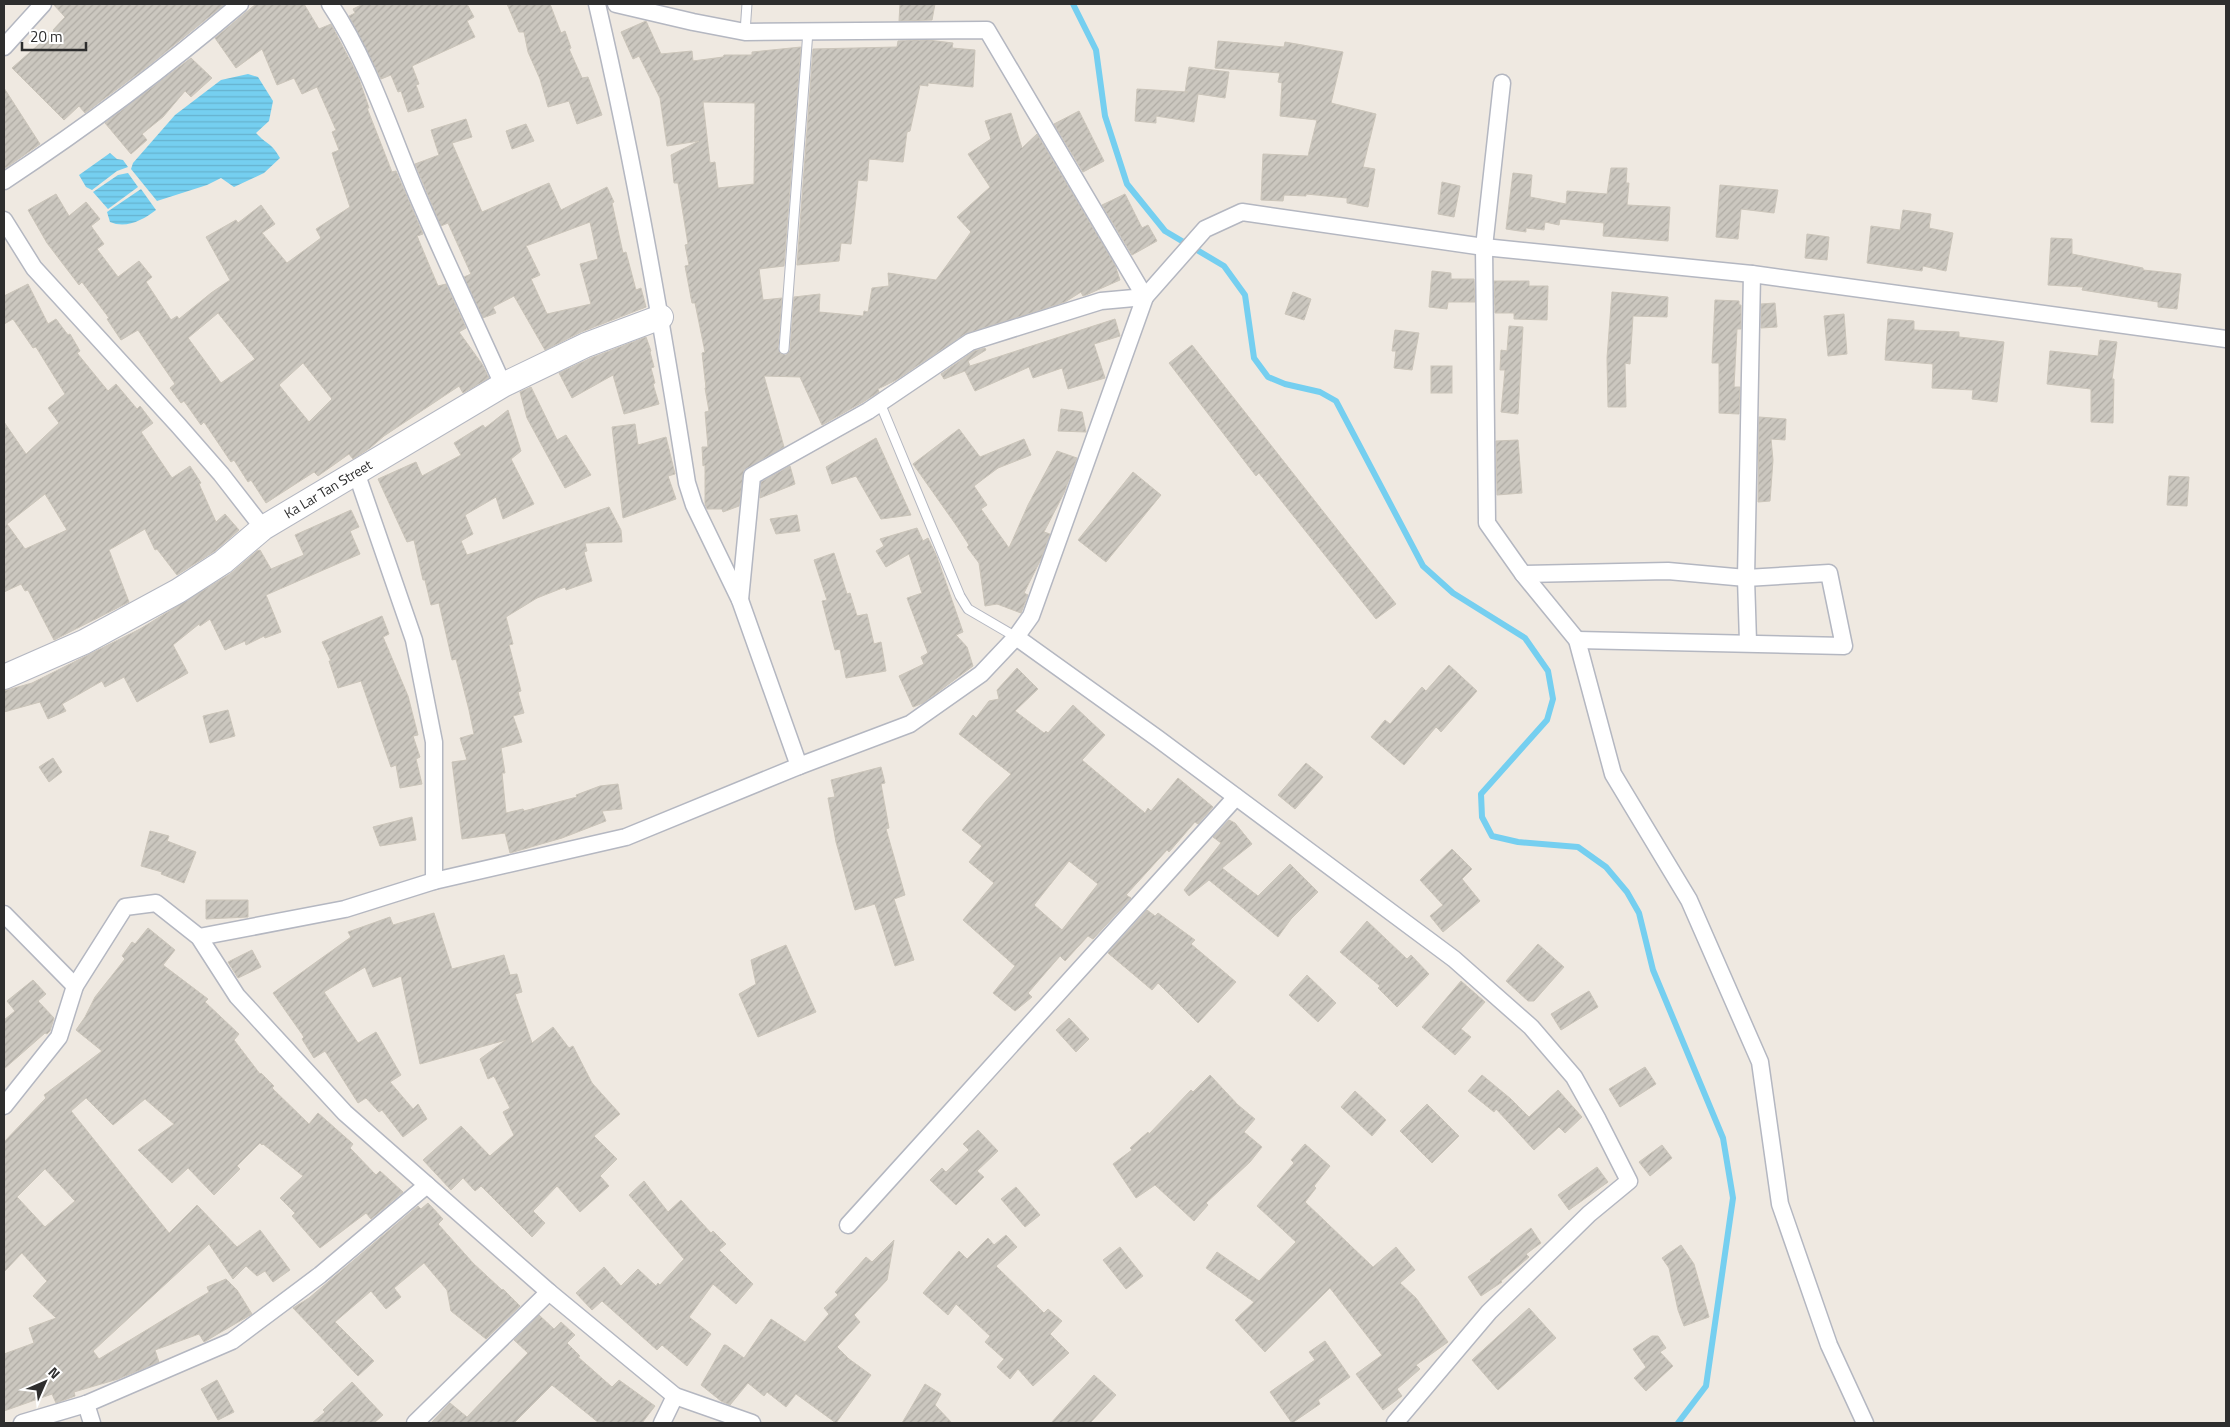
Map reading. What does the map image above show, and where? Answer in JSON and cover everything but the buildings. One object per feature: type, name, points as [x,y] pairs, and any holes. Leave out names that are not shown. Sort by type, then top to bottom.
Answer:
[{"type":"street","points":[[4,47],[43,4]]},
{"type":"street","points":[[4,181],[65,141],[240,4]]},
{"type":"street","points":[[330,4],[342,21],[368,74],[416,191],[503,385]]},
{"type":"street","points":[[597,4],[615,81],[661,317],[687,483],[694,505],[740,600],[799,766]]},
{"type":"street","points":[[616,4],[745,32],[987,30],[1145,297]]},
{"type":"street","points":[[1502,83],[1484,247],[1487,523],[1523,574],[1577,640],[1613,774],[1688,900],[1760,1062],[1780,1204],[1829,1345],[1865,1423]]},
{"type":"street","points":[[199,937],[345,909],[434,882],[626,837],[799,766],[910,724],[981,674],[1016,637],[1031,616],[1145,297],[1205,229],[1242,212],[1484,247],[1752,274],[2226,339]]},
{"type":"street","points":[[4,220],[34,268],[215,467],[263,528]]},
{"type":"street","points":[[1748,642],[1746,578],[1752,274]]},
{"type":"street","points":[[740,600],[752,476],[880,403],[970,342],[1100,301],[1145,297]]},
{"type":"street","name":"Ka Lar Tan Street","points":[[4,677],[84,642],[178,590],[223,562],[263,528],[503,385],[586,345],[661,317]]},
{"type":"street","points":[[356,472],[414,640],[434,742],[434,882]]},
{"type":"street","points":[[1523,574],[1668,571],[1746,578],[1829,573],[1844,646],[1748,642],[1577,640]]},
{"type":"street","points":[[1016,637],[1454,959],[1531,1027],[1574,1077],[1629,1181],[1589,1214],[1488,1312],[1395,1423]]},
{"type":"street","points":[[848,1224],[1236,797]]},
{"type":"street","points":[[4,1106],[59,1037],[75,986],[125,908],[156,902],[199,937],[237,996],[344,1113],[549,1292],[675,1396],[752,1423]]},
{"type":"street","points":[[4,914],[75,986]]},
{"type":"street","points":[[22,1423],[86,1404],[232,1340],[320,1274],[427,1185]]},
{"type":"street","points":[[415,1423],[549,1292]]},
{"type":"street","points":[[662,1423],[675,1396]]},
{"type":"street","points":[[86,1404],[92,1423]]},
{"type":"lane","points":[[745,32],[747,4]]},
{"type":"lane","points":[[784,349],[808,31]]},
{"type":"lane","points":[[880,403],[960,596],[968,609],[1016,637]]},
{"type":"water","points":[[248,74],[258,77],[273,101],[269,121],[256,133],[271,146],[280,158],[264,173],[234,187],[221,178],[207,185],[157,201],[131,169],[133,163],[175,115],[221,80]]},
{"type":"water","points":[[110,153],[117,159],[123,160],[128,167],[117,171],[92,190],[86,187],[79,175]]},
{"type":"water","points":[[128,173],[138,187],[108,209],[93,192],[118,175]]},
{"type":"water","points":[[141,189],[156,210],[146,217],[128,224],[110,222],[107,212]]},
{"type":"waterway","points":[[1073,4],[1096,50],[1105,116],[1127,184],[1165,231],[1224,266],[1245,295],[1254,358],[1268,377],[1285,384],[1320,392],[1336,401],[1423,566],[1453,593],[1525,638],[1548,671],[1553,699],[1547,720],[1481,794],[1482,817],[1492,836],[1518,842],[1578,847],[1606,867],[1627,892],[1639,913],[1653,970],[1723,1138],[1733,1198],[1706,1386],[1678,1423]]}]
